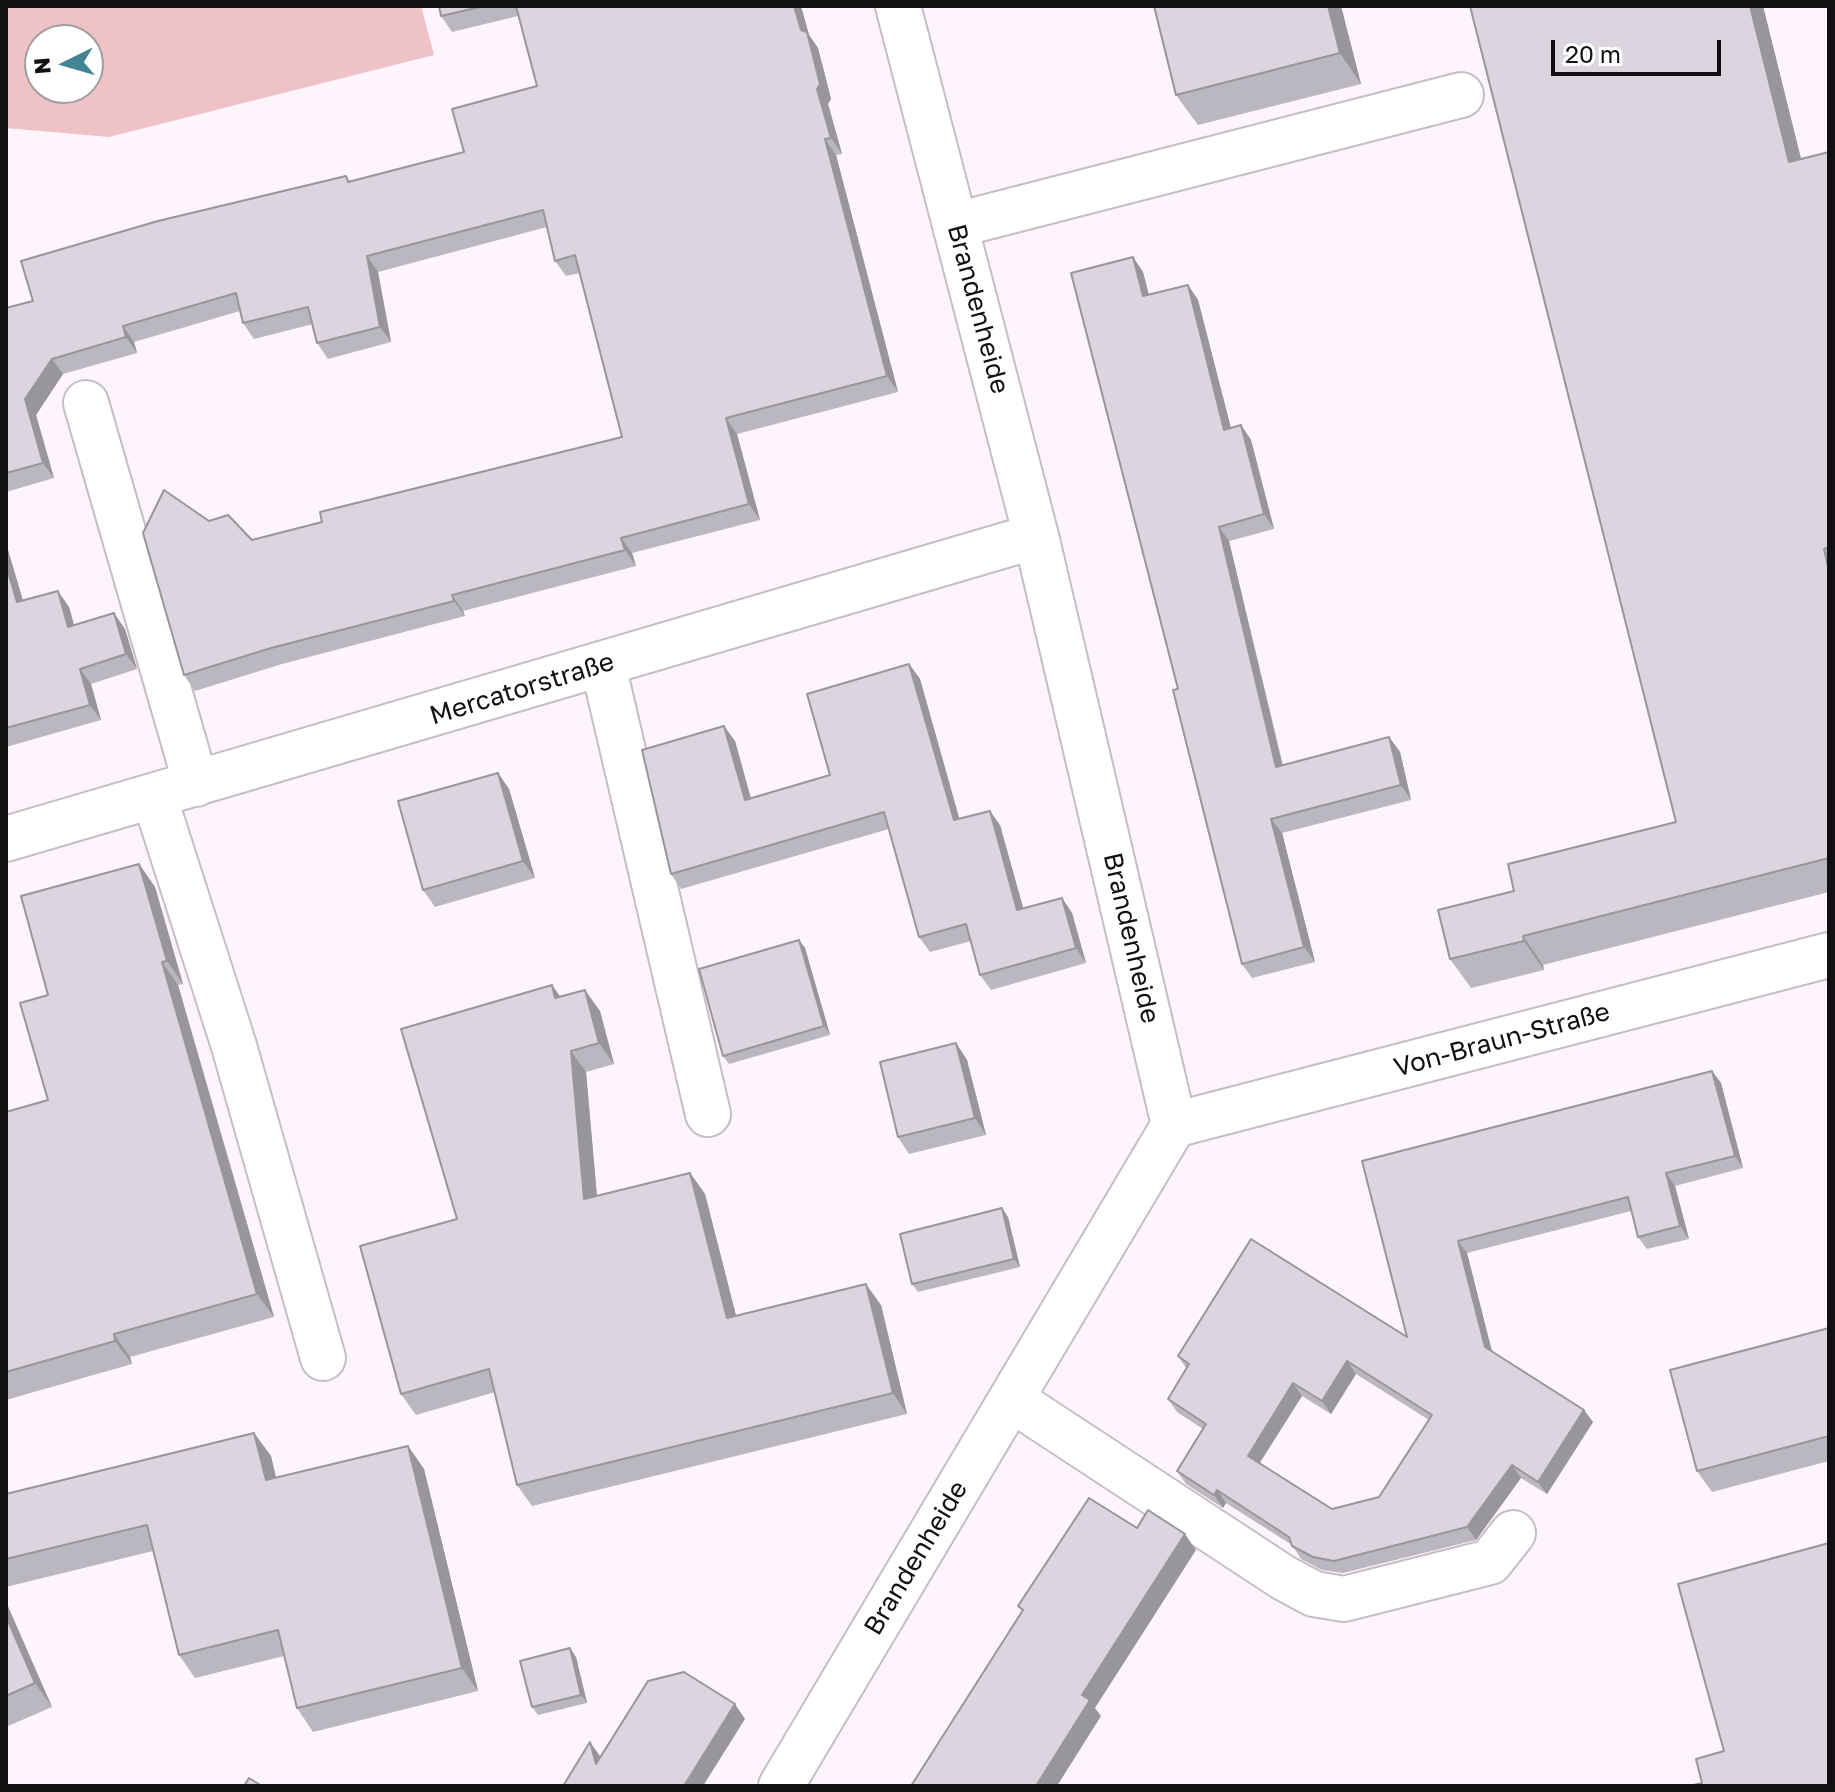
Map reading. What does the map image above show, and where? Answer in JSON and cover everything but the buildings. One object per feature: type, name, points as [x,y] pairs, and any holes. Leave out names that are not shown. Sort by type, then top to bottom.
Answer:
[{"type":"street","name":"Brandenheide","points":[[781,1786],[1174,1125],[1036,536],[898,6]]},
{"type":"street","points":[[956,225],[1461,95]]},
{"type":"street","points":[[86,403],[196,784]]},
{"type":"street","name":"Mercatorstraße","points":[[6,839],[1036,536]]},
{"type":"street","points":[[603,665],[708,1114]]},
{"type":"street","points":[[154,796],[234,1046],[323,1358]]},
{"type":"street","name":"Von-Braun-Straße","points":[[1174,1125],[1829,955]]},
{"type":"street","points":[[1011,1399],[1284,1578],[1328,1598],[1344,1599],[1490,1562],[1513,1533]]},
{"type":"shaded area","points":[[6,6],[421,6],[434,55],[109,137],[6,128]]}]
